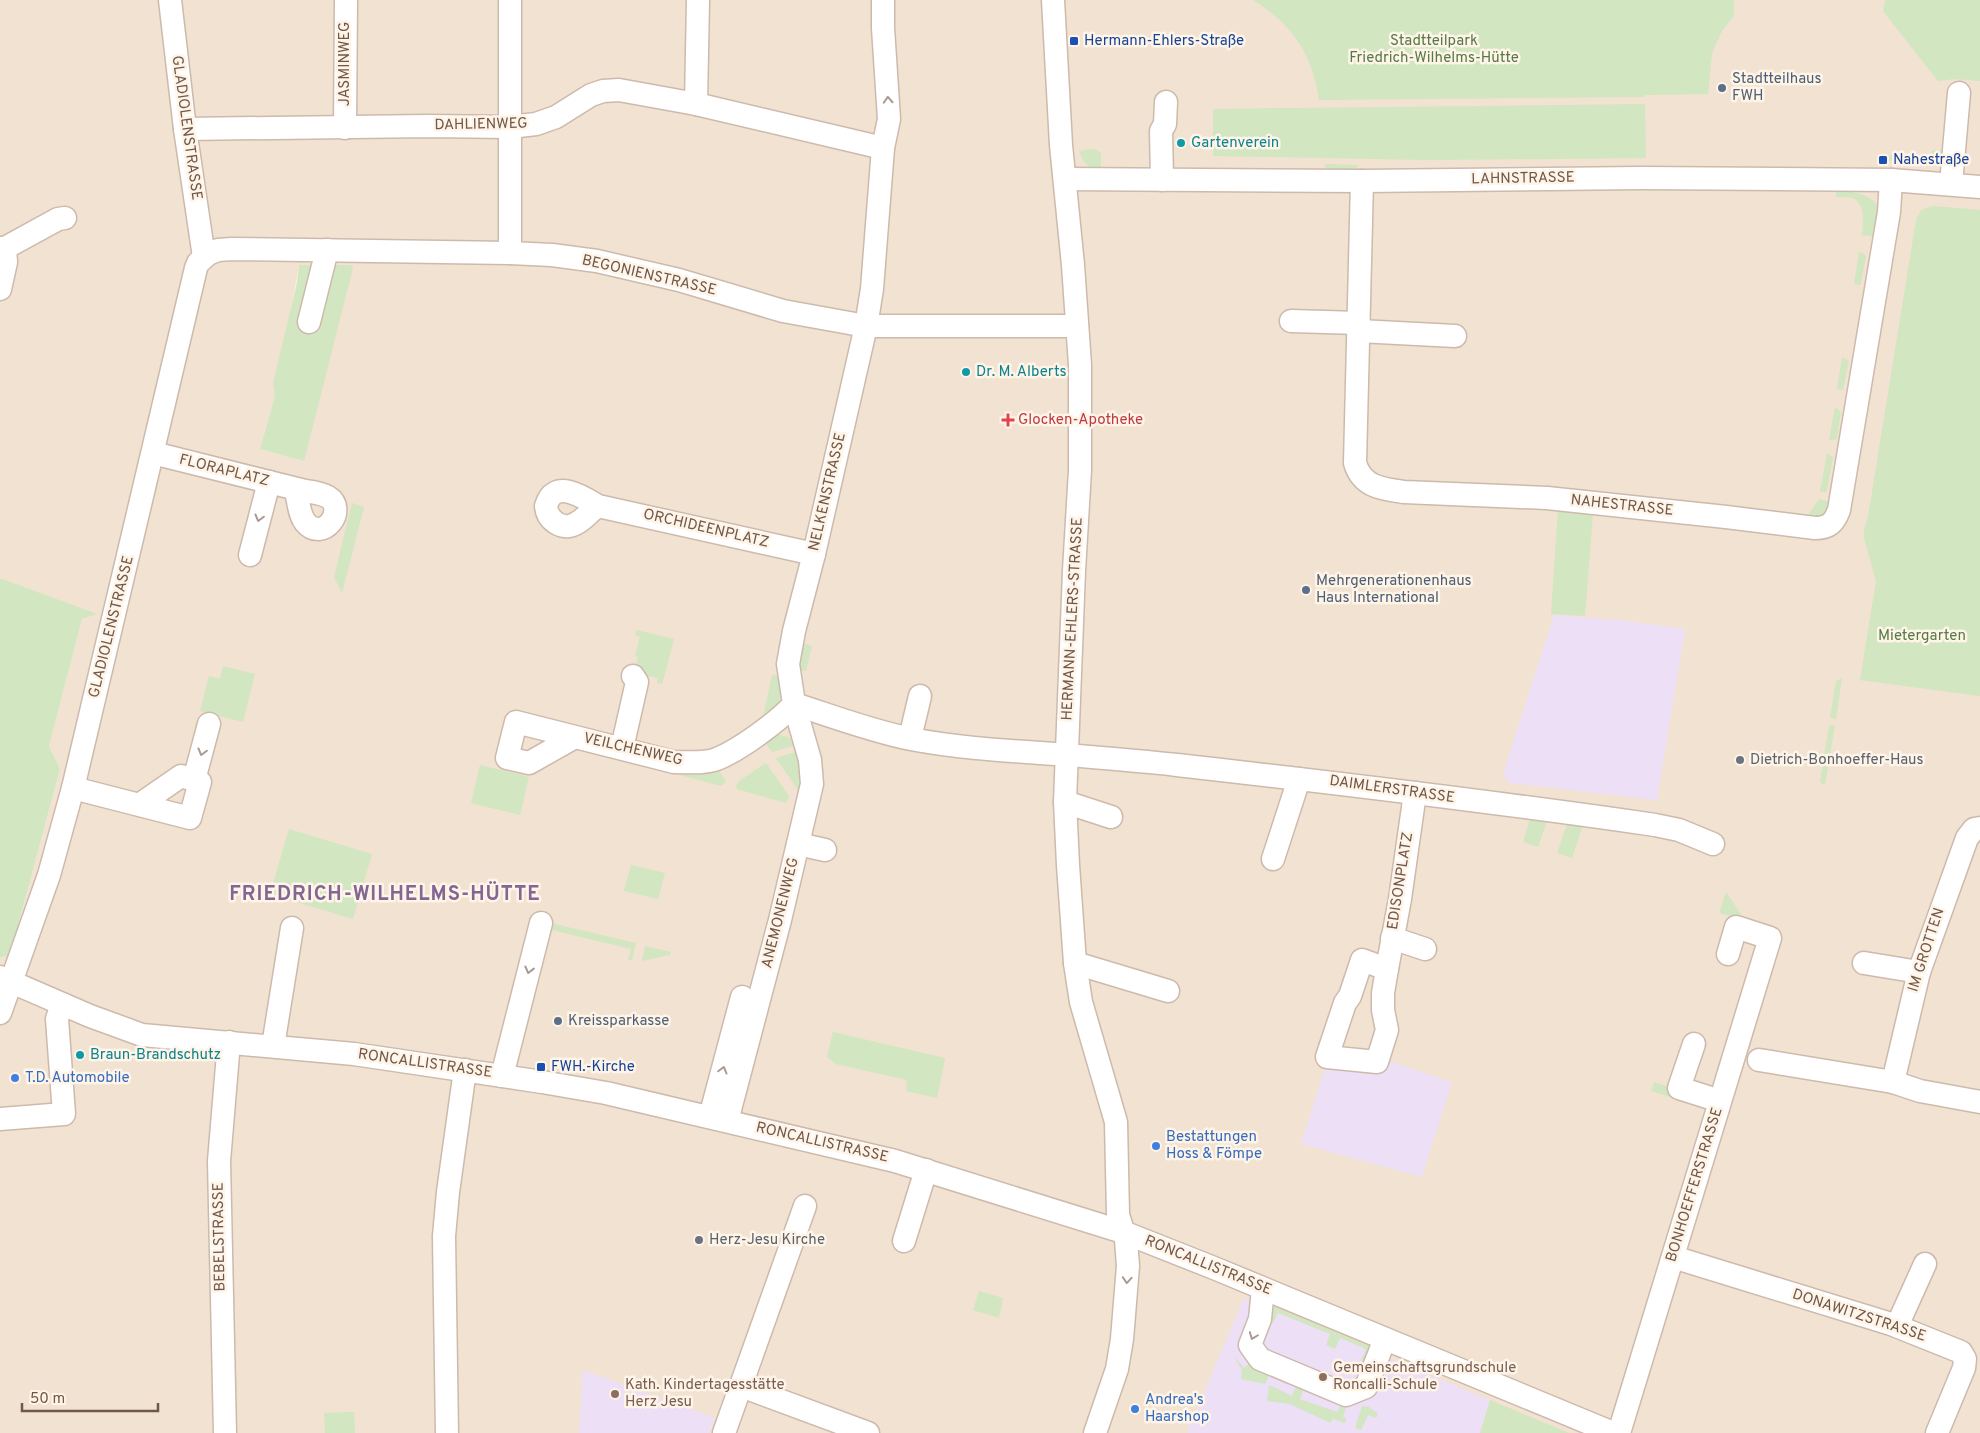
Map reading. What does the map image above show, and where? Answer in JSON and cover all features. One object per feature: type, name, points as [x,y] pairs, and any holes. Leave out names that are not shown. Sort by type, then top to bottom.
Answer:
[{"type":"street","name":"GLADIOLENSTRASSE","points":[[0,1013],[6,979],[49,875],[73,788],[153,452],[165,394],[200,262],[170,0]]},
{"type":"street","name":"JASMINWEG","points":[[345,128],[346,0]]},
{"type":"street","points":[[510,0],[510,253]]},
{"type":"street","points":[[696,104],[698,0]]},
{"type":"street","name":"NELKENSTRASSE","points":[[794,704],[788,664],[794,631],[814,554],[866,326],[872,289],[882,148],[889,119],[883,0]]},
{"type":"street","name":"HERMANN-EHLERS-STRASSE","points":[[1053,0],[1057,75],[1080,365],[1080,470],[1065,802],[1075,963],[1085,1018],[1116,1122],[1118,1215],[1126,1240],[1128,1266],[1122,1339],[1117,1369],[1095,1433]]},
{"type":"street","name":"DAHLIENWEG","points":[[185,129],[428,126],[510,127],[536,124],[556,117],[578,102],[603,91],[634,92],[696,104],[882,148]]},
{"type":"street","points":[[1951,184],[1959,93]]},
{"type":"street","points":[[1162,180],[1161,131],[1165,124],[1166,102]]},
{"type":"street","name":"LAHNSTRASSE","points":[[1065,179],[1362,181],[1641,178],[1890,180],[1980,187]]},
{"type":"street","name":"NAHESTRASSE","points":[[1362,181],[1355,463],[1362,478],[1375,487],[1404,492],[1547,498],[1825,528],[1834,522],[1839,510],[1889,212],[1890,180]]},
{"type":"street","points":[[0,289],[6,262],[2,248],[58,219],[65,218]]},
{"type":"street","name":"BEGONIENSTRASSE","points":[[200,262],[212,252],[232,249],[552,255],[597,261],[679,280],[783,311],[866,326],[1077,326]]},
{"type":"street","points":[[309,322],[327,250]]},
{"type":"street","points":[[1292,321],[1455,336]]},
{"type":"street","name":"FLORAPLATZ","points":[[153,452],[295,489]]},
{"type":"street","points":[[250,555],[269,482]]},
{"type":"street","name":"ORCHIDEENPLATZ","points":[[598,506],[814,554]]},
{"type":"street","points":[[622,748],[637,682],[633,676]]},
{"type":"street","points":[[910,738],[920,696]]},
{"type":"street","points":[[794,704],[910,738],[1000,751],[1068,755]]},
{"type":"street","name":"VEILCHENWEG","points":[[575,736],[674,762],[694,763],[716,759],[773,724],[794,704]]},
{"type":"street","name":"ANEMONENWEG","points":[[719,1119],[798,844],[812,784],[810,760],[794,704]]},
{"type":"street","points":[[194,780],[209,724]]},
{"type":"street","name":"DAIMLERSTRASSE","points":[[1068,755],[1415,793],[1663,827],[1679,830],[1714,844]]},
{"type":"street","points":[[73,788],[139,805],[190,818],[200,782],[180,776],[139,805]]},
{"type":"street","points":[[1273,859],[1299,779]]},
{"type":"street","name":"EDISONPLATZ","points":[[1387,968],[1400,899],[1415,793]]},
{"type":"street","points":[[1065,802],[1111,817]]},
{"type":"street","name":"IM GROTTEN","points":[[1893,1082],[1919,972],[1961,849],[1974,829],[1980,828]]},
{"type":"street","points":[[798,844],[825,850]]},
{"type":"street","points":[[502,1076],[540,923]]},
{"type":"street","name":"BONHOEFFERSTRASSE","points":[[1619,1433],[1770,938],[1736,927],[1728,954]]},
{"type":"street","points":[[273,1046],[292,928]]},
{"type":"street","points":[[1392,938],[1425,949]]},
{"type":"street","points":[[1075,963],[1168,991]]},
{"type":"street","points":[[1864,963],[1919,972]]},
{"type":"street","name":"RONCALLISTRASSE","points":[[6,979],[62,1004],[142,1035],[354,1054],[606,1093],[887,1158],[1123,1232],[1613,1433]]},
{"type":"street","points":[[719,1119],[742,997]]},
{"type":"street","points":[[0,1119],[64,1114],[57,1019],[62,1004]]},
{"type":"street","name":"BEBELSTRASSE","points":[[225,1433],[219,1162],[230,1042]]},
{"type":"street","points":[[1694,1044],[1679,1088],[1720,1101]]},
{"type":"street","points":[[1759,1060],[1893,1082],[1920,1092],[1980,1102]]},
{"type":"street","points":[[447,1433],[444,1236],[448,1192],[466,1070]]},
{"type":"street","points":[[904,1241],[926,1170]]},
{"type":"street","points":[[724,1433],[805,1206]]},
{"type":"street","name":"DONAWITZSTRASSE","points":[[1673,1257],[1898,1326],[1961,1352],[1965,1360],[1964,1368],[1937,1433]]},
{"type":"street","points":[[1898,1326],[1925,1264]]},
{"type":"street","points":[[1263,1289],[1260,1319],[1250,1345],[1260,1359],[1346,1395],[1366,1387],[1385,1339]]},
{"type":"street","points":[[741,1386],[868,1433]]},
{"type":"shaded area","points":[[0,0],[1980,0],[1980,1433],[0,1433],[0,958],[3,958],[17,938],[17,929],[60,769],[49,746],[82,619],[96,614],[0,578]],"holes":[[[299,265],[304,461],[260,449],[275,396]]]},
{"type":"shaded area","points":[[1554,615],[1620,620],[1685,629],[1657,800],[1509,783],[1503,774]]},
{"type":"shaded area","points":[[1388,1061],[1452,1082],[1422,1177],[1301,1144],[1327,1062]]},
{"type":"shaded area","name":"Gemeinschaftsgrundschule Roncalli-Schule","points":[[1244,1298],[1490,1400],[1480,1433],[1187,1433]]},
{"type":"shaded area","name":"Kath. Kindertagesstätte Herz Jesu","points":[[583,1370],[715,1418],[709,1433],[579,1433]]},
{"type":"green space","name":"Stadtteilpark Friedrich-Wilhelms-Hütte","points":[[1253,0],[1734,0],[1734,16],[1722,31],[1712,53],[1708,94],[1646,95],[1644,97],[1319,100],[1312,69],[1298,42],[1279,19]]},
{"type":"green space","points":[[1885,0],[1980,0],[1980,81],[1955,79],[1938,81],[1883,11]]},
{"type":"green space","points":[[1645,104],[1646,158],[1430,160],[1213,156],[1213,109]]},
{"type":"green space","points":[[1095,149],[1101,153],[1101,172],[1087,165],[1079,151]]},
{"type":"green space","points":[[1932,150],[1945,151],[1945,162],[1889,161],[1890,155],[1931,155]]},
{"type":"green space","points":[[1324,164],[1358,165],[1354,171],[1327,170]]},
{"type":"green space","points":[[1836,191],[1858,193],[1876,203],[1881,217],[1876,237],[1862,235],[1863,215],[1857,201],[1853,198],[1836,197]]},
{"type":"green space","name":"Mietergarten","points":[[1933,206],[1980,210],[1980,696],[1860,680],[1876,581],[1864,538],[1864,529],[1868,517],[1916,220],[1921,210]]},
{"type":"green space","points":[[1859,252],[1866,256],[1860,285],[1854,284]]},
{"type":"green space","points":[[299,265],[351,265],[353,268],[304,461],[260,449],[275,396],[273,383],[297,283]]},
{"type":"green space","points":[[1842,357],[1849,361],[1843,390],[1837,389]]},
{"type":"green space","points":[[1835,407],[1841,412],[1837,438],[1829,440]]},
{"type":"green space","points":[[1827,453],[1833,457],[1827,490],[1826,492],[1820,492]]},
{"type":"green space","points":[[1819,499],[1829,502],[1830,509],[1821,517],[1808,520],[1809,514]]},
{"type":"green space","points":[[352,503],[364,507],[342,593],[334,577]]},
{"type":"green space","points":[[1558,510],[1593,513],[1585,616],[1551,614]]},
{"type":"green space","points":[[0,578],[97,614],[82,619],[49,746],[60,769],[17,929],[18,938],[11,954],[0,958]]},
{"type":"green space","points":[[637,630],[674,639],[662,684],[657,683],[658,678],[642,675],[636,664],[638,657],[635,656],[640,637],[635,635]]},
{"type":"green space","points":[[798,642],[812,646],[806,671],[794,669]]},
{"type":"green space","points":[[223,666],[255,674],[243,722],[200,711],[209,676],[220,679]]},
{"type":"green space","points":[[772,675],[779,676],[780,696],[774,708],[763,717]]},
{"type":"green space","points":[[1842,678],[1836,719],[1830,718],[1836,681]]},
{"type":"green space","points":[[1835,725],[1825,785],[1820,781],[1829,726]]},
{"type":"green space","points":[[776,734],[788,737],[797,745],[772,752],[763,739]]},
{"type":"green space","points":[[799,751],[805,776],[798,796],[798,790],[776,758]]},
{"type":"green space","points":[[766,763],[789,796],[786,803],[737,789],[736,786],[739,781]]},
{"type":"green space","points":[[480,765],[529,777],[520,815],[471,803]]},
{"type":"green space","points":[[718,769],[726,782],[721,786],[680,775],[703,775]]},
{"type":"green space","points":[[1530,819],[1547,821],[1538,847],[1523,842]]},
{"type":"green space","points":[[1567,824],[1583,825],[1572,858],[1557,853]]},
{"type":"green space","points":[[289,829],[372,854],[353,919],[270,894]]},
{"type":"green space","points":[[631,865],[665,873],[658,899],[624,891]]},
{"type":"green space","points":[[1726,892],[1742,916],[1741,919],[1719,913]]},
{"type":"green space","points":[[546,922],[636,943],[632,960],[628,960],[631,949],[552,930],[548,943],[541,941]]},
{"type":"green space","points":[[645,946],[671,952],[670,955],[642,961]]},
{"type":"green space","points":[[833,1032],[945,1058],[937,1098],[906,1091],[907,1080],[836,1064],[827,1057]]},
{"type":"green space","points":[[1654,1082],[1669,1087],[1668,1091],[1696,1100],[1694,1104],[1651,1091]]},
{"type":"green space","points":[[979,1291],[1003,1298],[999,1318],[973,1310]]},
{"type":"green space","points":[[1270,1305],[1374,1348],[1367,1363],[1361,1361],[1366,1349],[1340,1338],[1335,1349],[1326,1345],[1330,1334],[1278,1313],[1273,1323],[1270,1322]]},
{"type":"green space","points":[[1233,1355],[1244,1368],[1251,1362],[1270,1373],[1265,1384],[1241,1379],[1242,1370]]},
{"type":"green space","points":[[1297,1384],[1304,1387],[1300,1399],[1337,1412],[1342,1402],[1347,1404],[1343,1417],[1346,1419],[1345,1423],[1333,1419],[1330,1423],[1290,1404],[1267,1401],[1269,1385],[1292,1396]]},
{"type":"green space","points":[[1490,1400],[1569,1433],[1480,1433]]},
{"type":"green space","points":[[1362,1406],[1369,1407],[1378,1414],[1376,1418],[1368,1415],[1361,1430],[1355,1428]]},
{"type":"green space","points":[[354,1412],[355,1433],[325,1433],[324,1413]]},
{"type":"place","name":"Hermann-Ehlers-Straße","points":[[1074,41]]},
{"type":"place","name":"Stadtteilhaus FWH","points":[[1722,88]]},
{"type":"place","name":"Gartenverein","points":[[1181,143]]},
{"type":"place","name":"Nahestraße","points":[[1883,160]]},
{"type":"place","name":"Dr. M. Alberts","points":[[966,372]]},
{"type":"place","name":"Glocken-Apotheke","points":[[1008,420]]},
{"type":"place","name":"Mehrgenerationenhaus Haus International","points":[[1306,590]]},
{"type":"place","name":"Dietrich-Bonhoeffer-Haus","points":[[1740,760]]},
{"type":"place","name":"Kreissparkasse","points":[[558,1021]]},
{"type":"place","name":"Braun-Brandschutz","points":[[80,1055]]},
{"type":"place","name":"FWH.-Kirche","points":[[541,1067]]},
{"type":"place","name":"T.D. Automobile","points":[[15,1078]]},
{"type":"place","name":"Bestattungen Hoss & Fömpe","points":[[1156,1146]]},
{"type":"place","name":"Herz-Jesu Kirche","points":[[699,1240]]},
{"type":"place","name":"Gemeinschaftsgrundschule Roncalli-Schule","points":[[1323,1377]]},
{"type":"place","name":"Kath. Kindertagesstätte Herz Jesu","points":[[615,1394]]},
{"type":"place","name":"Andrea's Haarshop","points":[[1135,1409]]},
{"type":"district","name":"FRIEDRICH-WILHELMS-HÜTTE","points":[[385,895]]}]
